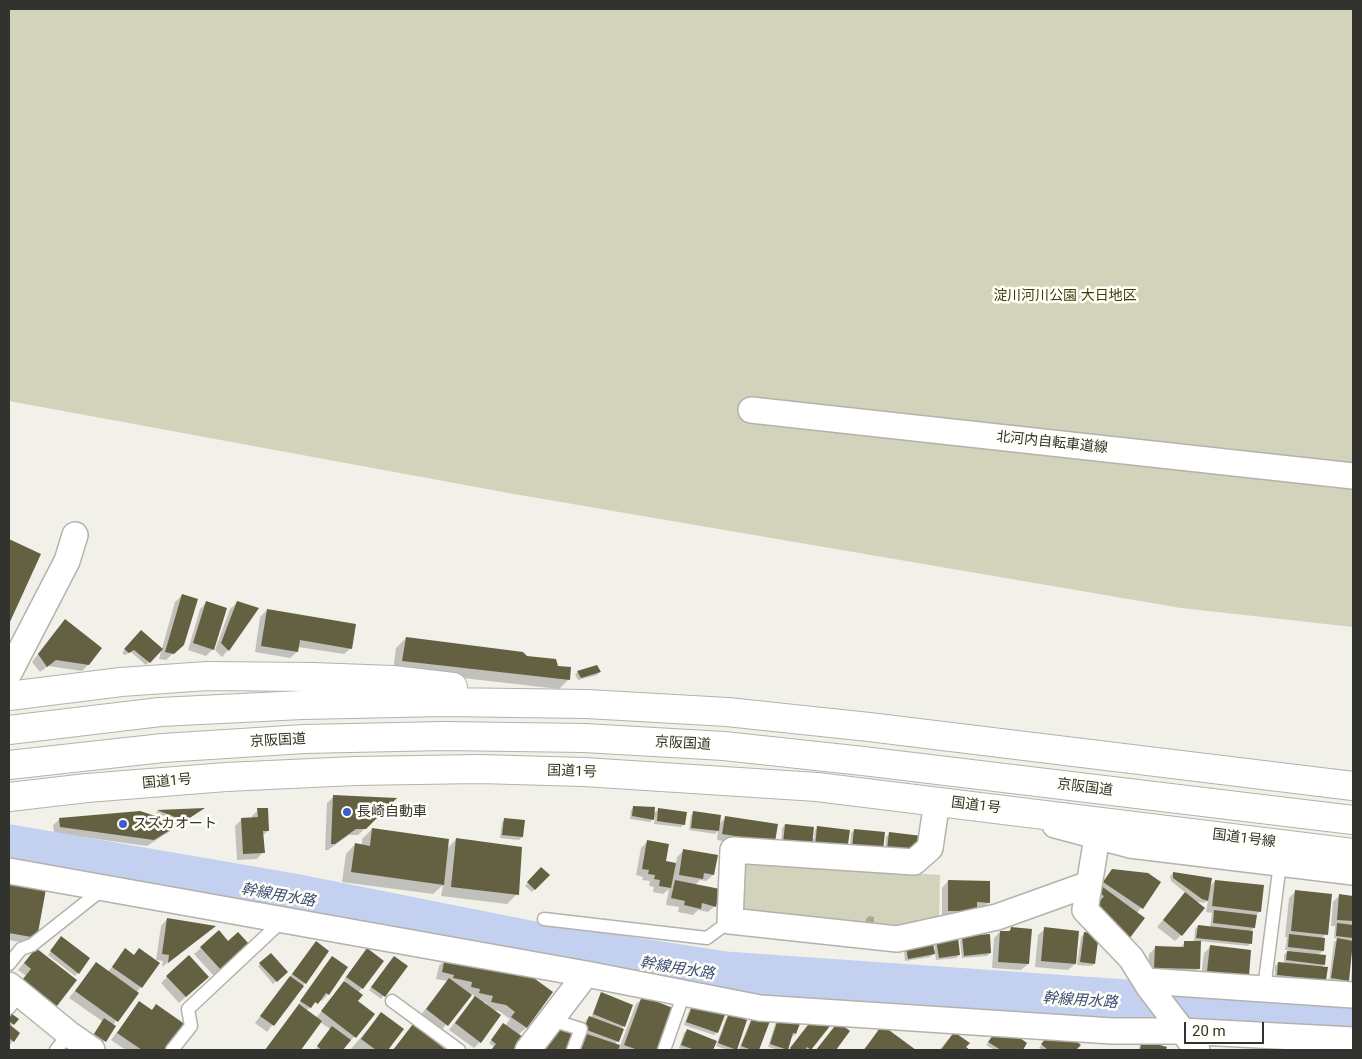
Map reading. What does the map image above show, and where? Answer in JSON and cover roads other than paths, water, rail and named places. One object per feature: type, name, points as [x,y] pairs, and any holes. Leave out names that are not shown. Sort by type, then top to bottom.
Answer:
[{"type":"highway","points":[[9,696],[121,682],[207,676],[313,677],[393,680],[587,704]]},
{"type":"highway","points":[[9,730],[160,712],[302,705],[444,702],[587,704],[727,712],[869,727],[1353,786]]},
{"type":"highway","name":"京阪国道","points":[[9,765],[163,748],[304,739],[444,736],[584,738],[724,746],[1353,820]]},
{"type":"highway","name":"国道1号","points":[[9,797],[87,788],[226,777],[356,771],[480,769],[584,772],[817,787],[1134,826]]},
{"type":"highway","name":"国道1号線","points":[[1134,826],[1353,853]]},
{"type":"street","name":"北河内自転車道線","points":[[751,410],[1353,476]]},
{"type":"street","points":[[9,673],[67,561],[76,534]]},
{"type":"street","points":[[937,801],[930,848],[914,862],[733,850],[730,921],[896,939],[997,917],[1089,884]]},
{"type":"street","points":[[983,806],[1130,845],[1353,872]]},
{"type":"street","points":[[1097,837],[1085,910],[1131,958],[1197,1050]]},
{"type":"street","points":[[9,872],[586,974],[760,1008],[1105,1041],[1180,1028],[1353,1040]]},
{"type":"street","points":[[528,1050],[586,974]]},
{"type":"street","points":[[1148,984],[1353,995]]},
{"type":"street","points":[[12,996],[63,1042],[92,1050]]},
{"type":"lane","points":[[1264,990],[1280,863]]},
{"type":"lane","points":[[9,964],[21,949],[32,945],[104,888]]},
{"type":"lane","points":[[544,919],[707,938],[730,921]]},
{"type":"lane","points":[[172,1050],[191,1026],[188,1010],[283,920]]},
{"type":"lane","points":[[664,1050],[684,993]]},
{"type":"lane","points":[[392,1001],[459,1050]]},
{"type":"lane","points":[[551,1020],[581,1029],[573,1050]]},
{"type":"waterway","name":"幹線用水路","points":[[9,849],[298,899],[544,948],[725,976],[1353,1020]]},
{"type":"place","name":"長崎自動車","points":[[347,812]]},
{"type":"place","name":"スズカオート","points":[[123,824]]},
{"type":"park label","name":"淀川河川公園 大日地区","points":[[1065,296]]}]
